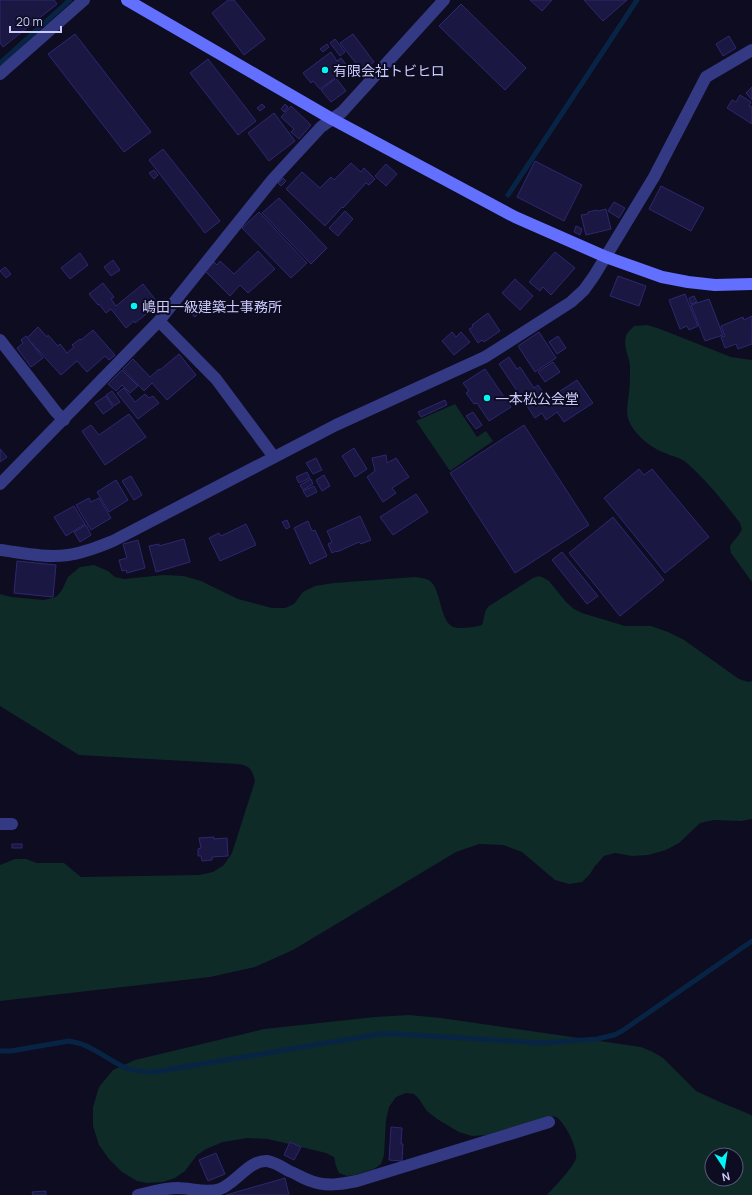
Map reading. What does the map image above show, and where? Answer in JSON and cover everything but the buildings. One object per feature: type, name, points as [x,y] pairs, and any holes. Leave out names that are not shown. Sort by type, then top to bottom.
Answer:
[{"type":"street","points":[[0,74],[84,0]]},
{"type":"street","points":[[127,0],[332,119],[515,218],[606,257],[662,277],[715,285],[752,284]]},
{"type":"street","points":[[0,484],[159,321],[273,180],[321,126],[342,112],[444,0]]},
{"type":"street","points":[[0,550],[46,556],[69,555],[92,550],[113,541],[336,424],[485,357],[571,302],[584,290],[654,178],[706,77],[752,50]]},
{"type":"street","points":[[159,321],[216,379],[274,457]]},
{"type":"street","points":[[0,340],[56,412],[64,420]]},
{"type":"street","points":[[138,1195],[176,1188],[209,1191],[218,1190],[226,1186],[251,1166],[258,1162],[266,1161],[274,1163],[312,1182],[326,1185],[342,1184],[357,1181],[549,1122]]},
{"type":"green space","points":[[647,325],[731,357],[752,360],[752,582],[731,553],[730,546],[742,529],[740,523],[695,470],[679,458],[660,451],[648,444],[630,424],[627,406],[630,386],[630,366],[625,340],[627,334],[634,326]]},
{"type":"green space","points":[[455,404],[477,437],[486,431],[493,441],[450,471],[416,421]]},
{"type":"green space","points":[[94,565],[108,571],[115,577],[124,579],[164,575],[184,576],[201,581],[238,599],[272,608],[285,608],[294,604],[303,592],[315,586],[334,583],[415,577],[422,578],[430,581],[435,587],[444,615],[449,624],[453,627],[461,628],[482,625],[485,613],[489,606],[533,578],[539,576],[549,581],[566,602],[574,609],[582,613],[625,626],[651,626],[668,632],[684,640],[739,679],[748,682],[752,681],[752,819],[741,821],[714,820],[700,823],[679,843],[666,850],[648,855],[632,856],[615,853],[604,856],[582,882],[569,884],[555,880],[522,852],[503,845],[479,844],[456,852],[293,950],[255,967],[210,977],[0,1001],[0,865],[15,859],[26,859],[37,863],[64,863],[81,877],[199,875],[213,872],[224,865],[232,853],[255,781],[253,774],[248,767],[238,764],[79,755],[0,706],[0,594],[11,597],[44,600],[56,597],[62,590],[68,577],[80,567]]},
{"type":"green space","points":[[409,1015],[441,1018],[641,1047],[663,1058],[696,1091],[752,1116],[752,1195],[547,1195],[568,1172],[576,1158],[575,1148],[570,1135],[563,1124],[556,1117],[543,1118],[486,1135],[472,1136],[459,1132],[437,1119],[427,1111],[414,1094],[406,1093],[396,1097],[389,1107],[386,1120],[384,1155],[381,1164],[374,1169],[355,1175],[347,1176],[339,1173],[334,1157],[326,1153],[268,1139],[247,1138],[223,1142],[206,1149],[197,1155],[185,1171],[175,1178],[163,1182],[147,1183],[137,1181],[122,1172],[109,1159],[99,1145],[93,1126],[93,1107],[99,1087],[113,1070],[135,1060],[264,1029],[375,1017]]},
{"type":"waterway","points":[[0,63],[70,0]]},
{"type":"waterway","points":[[508,195],[637,0]]},
{"type":"waterway","points":[[0,1051],[11,1051],[69,1041],[91,1048],[126,1068],[154,1072],[380,1034],[541,1043],[597,1039],[614,1035],[622,1031],[752,941]]},
{"type":"place","name":"有限会社トビヒロ","points":[[325,70]]},
{"type":"place","name":"嶋田一級建築士事務所","points":[[134,306]]},
{"type":"place","name":"一本松公会堂","points":[[487,398]]}]
